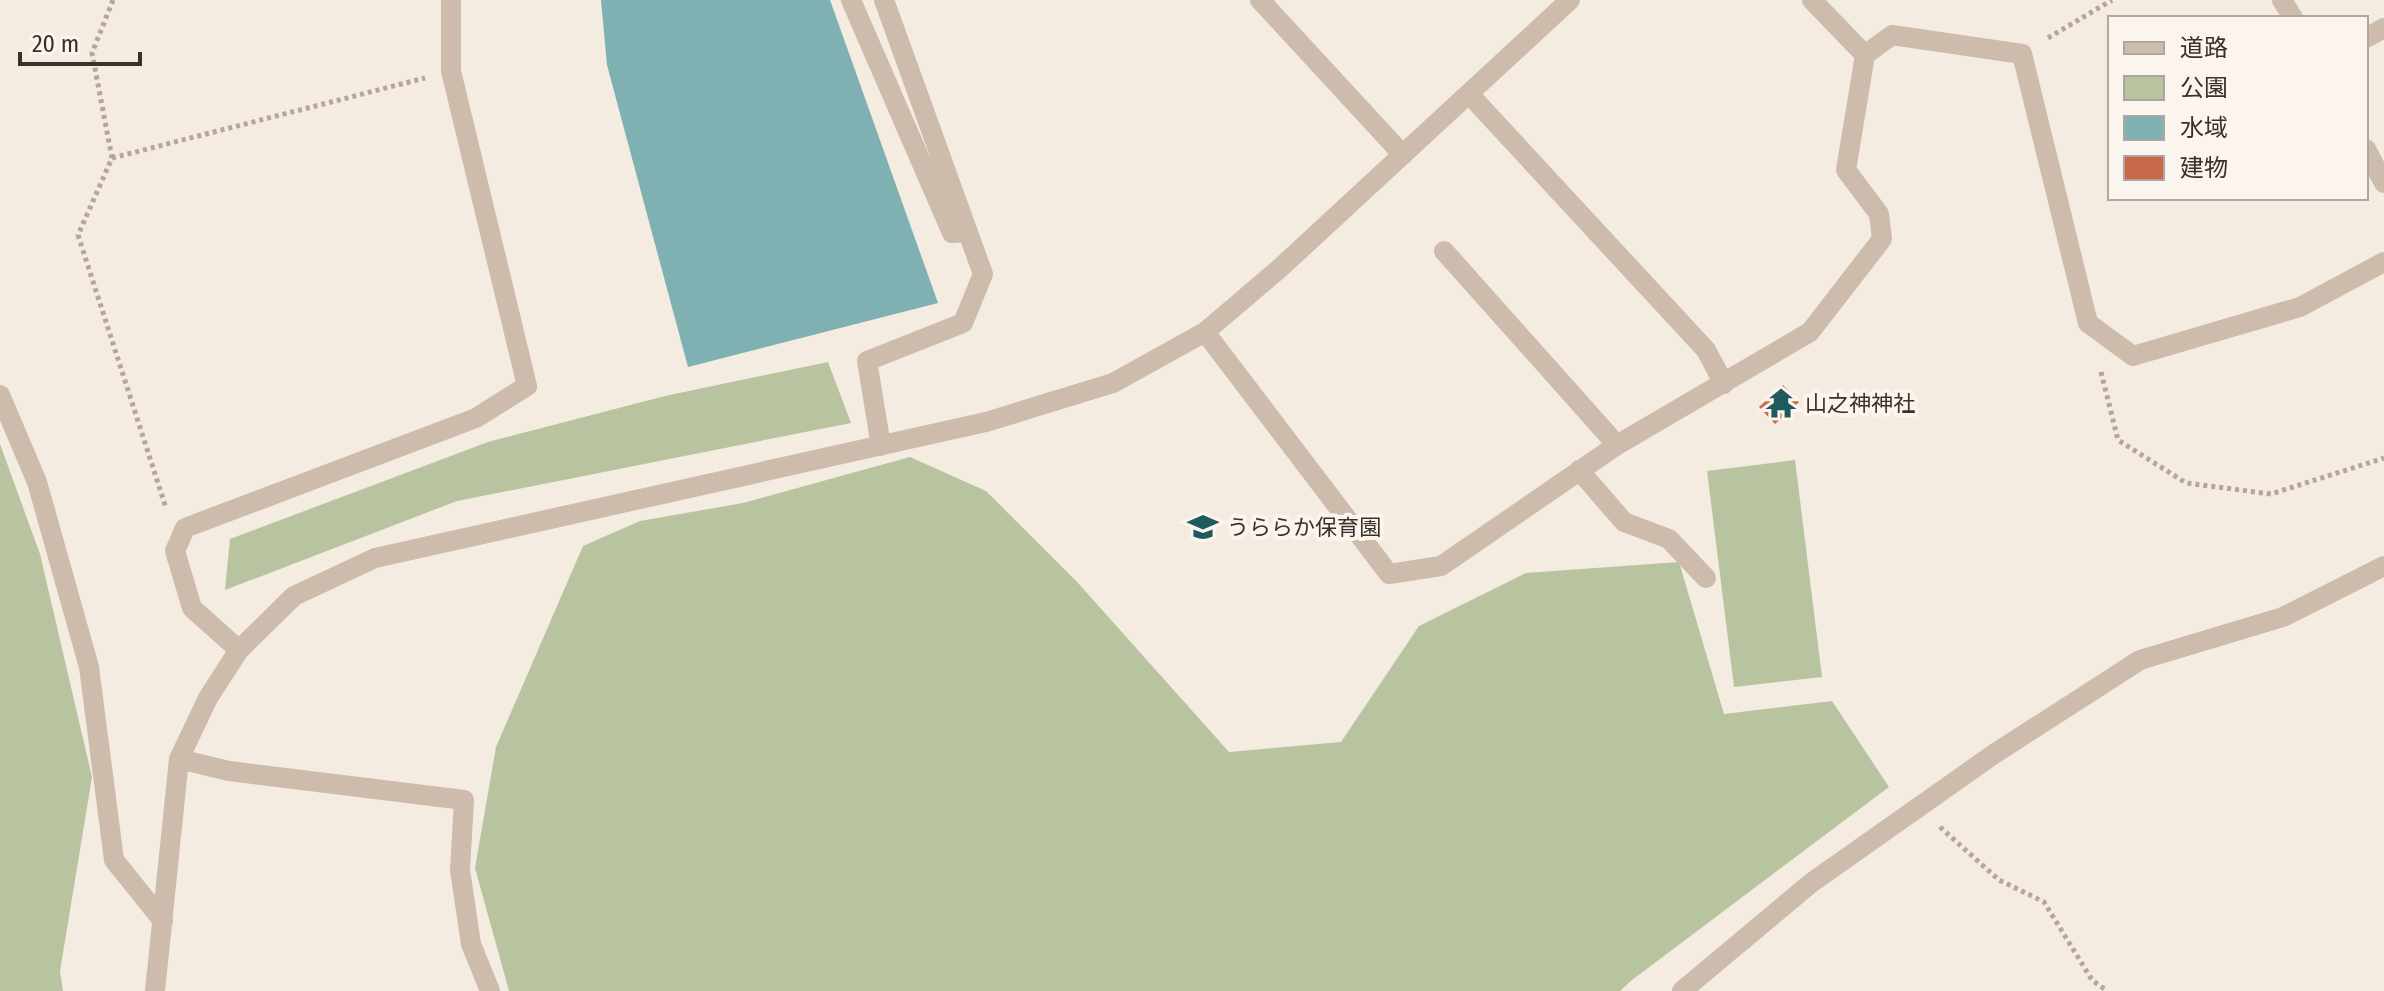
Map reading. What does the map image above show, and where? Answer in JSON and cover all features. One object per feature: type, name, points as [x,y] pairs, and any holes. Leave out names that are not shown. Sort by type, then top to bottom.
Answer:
[{"type":"street","points":[[239,650],[192,608],[175,551],[185,528],[476,418],[527,386],[451,71],[451,0]]},
{"type":"street","points":[[851,0],[952,233],[968,232]]},
{"type":"street","points":[[881,446],[867,361],[963,323],[983,274],[884,0]]},
{"type":"street","points":[[1260,0],[1403,155]]},
{"type":"street","points":[[155,991],[179,759],[208,698],[239,650],[294,596],[375,558],[986,422],[1113,383],[1205,332],[1279,269],[1570,0]]},
{"type":"street","points":[[1812,0],[1865,55]]},
{"type":"street","points":[[1205,332],[1389,574],[1441,566],[1617,445],[1810,332],[1882,239],[1879,214],[1846,170],[1865,55],[1892,35],[2022,54],[2088,323],[2133,356],[2300,307],[2384,262]]},
{"type":"street","points":[[1469,94],[1706,350],[1724,384]]},
{"type":"street","points":[[2368,153],[2384,183]]},
{"type":"street","points":[[1444,251],[1617,445]]},
{"type":"street","points":[[0,395],[37,482],[89,667],[114,860],[163,921]]},
{"type":"street","points":[[1579,470],[1624,522],[1669,539],[1706,578]]},
{"type":"street","points":[[1682,991],[1811,883],[1994,754],[2140,660],[2283,617],[2384,566]]},
{"type":"street","points":[[179,759],[229,771],[464,800],[460,870],[471,944],[490,991]]},
{"type":"path","points":[[113,0],[92,53],[112,158],[78,235],[178,545]]},
{"type":"path","points":[[2022,54],[2112,0]]},
{"type":"path","points":[[112,158],[451,71]]},
{"type":"path","points":[[2088,323],[2118,440],[2186,483],[2271,494],[2384,458]]},
{"type":"path","points":[[1918,807],[1999,880],[2044,902],[2092,980],[2107,991]]},
{"type":"green space","points":[[828,362],[851,423],[457,501],[225,590],[230,539],[488,442],[665,396]]},
{"type":"green space","points":[[0,444],[40,554],[92,777],[60,971],[63,991],[0,991]]},
{"type":"green space","points":[[910,457],[986,491],[1078,583],[1229,752],[1341,742],[1419,626],[1526,573],[1679,562],[1724,714],[1832,701],[1889,787],[1620,991],[509,991],[475,868],[496,747],[583,546],[640,521],[743,503]]},
{"type":"green space","points":[[1795,460],[1822,677],[1734,687],[1707,471]]},
{"type":"water","points":[[601,0],[830,0],[938,303],[688,367],[607,65]]},
{"type":"building","points":[[1783,385],[1799,402],[1775,424],[1759,407]]},
{"type":"place","name":"山之神神社","points":[[1781,403]]},
{"type":"place","name":"うららか保育園","points":[[1203,527]]}]
